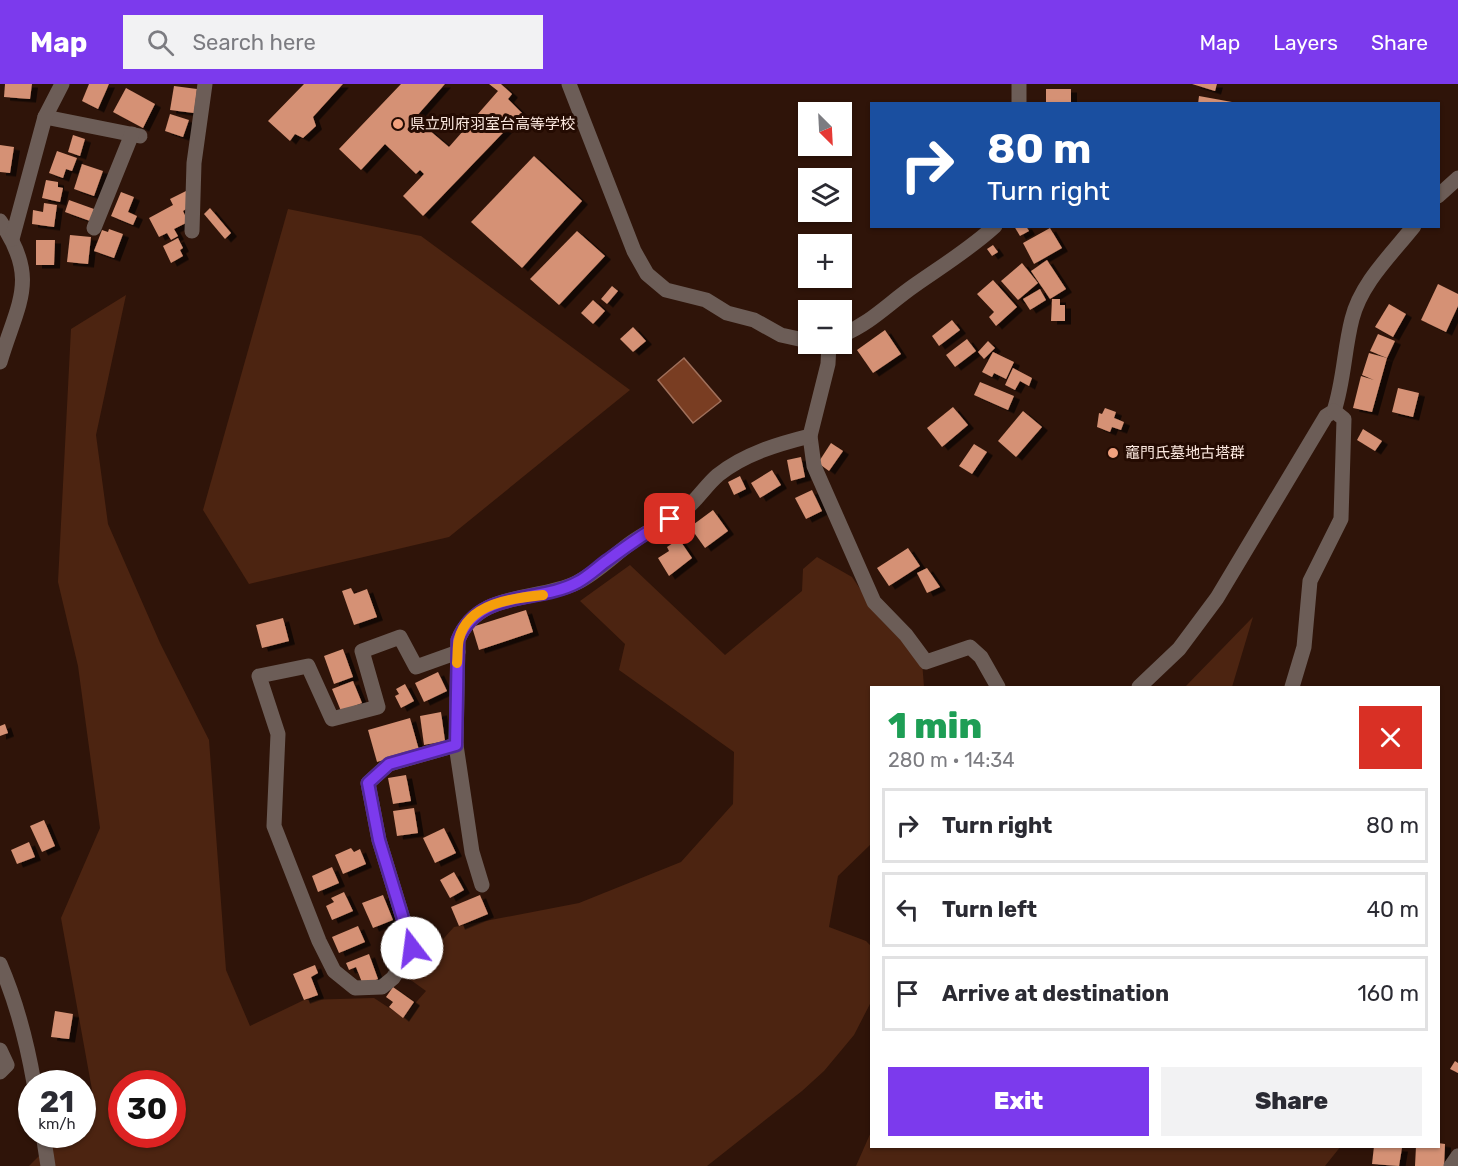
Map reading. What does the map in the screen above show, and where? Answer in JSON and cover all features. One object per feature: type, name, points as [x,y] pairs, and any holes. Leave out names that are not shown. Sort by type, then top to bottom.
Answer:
[{"type":"street","points":[[12,239],[45,117],[62,84]]},
{"type":"street","points":[[192,231],[194,163],[205,84]]},
{"type":"street","points":[[569,84],[634,251],[647,274],[666,290],[706,300],[727,313],[754,320],[781,335],[798,339]]},
{"type":"street","points":[[1019,84],[1019,102]]},
{"type":"street","points":[[45,117],[136,135],[94,228]]},
{"type":"street","points":[[1440,194],[1458,178]]},
{"type":"street","points":[[0,221],[20,256],[24,287],[0,362]]},
{"type":"street","points":[[852,331],[863,326],[913,286],[970,248],[993,228]]},
{"type":"street","points":[[1140,686],[1179,649],[1217,598],[1286,479],[1326,416],[1334,411],[1340,395],[1352,318],[1368,282],[1412,228]]},
{"type":"street","points":[[828,354],[810,435],[814,466],[874,602],[927,662],[970,647],[981,657],[997,686]]},
{"type":"street","points":[[1292,686],[1304,647],[1310,581],[1341,519],[1344,419],[1334,411]]},
{"type":"street","points":[[482,885],[472,852],[456,745],[458,640],[463,627],[491,605],[514,597],[547,594],[578,582],[642,535],[684,510],[718,474],[768,447],[810,435]]},
{"type":"street","points":[[456,745],[389,764],[368,783],[379,840],[412,948],[393,978],[382,987],[364,990],[350,986],[334,971],[319,941],[274,826],[278,734],[259,676],[308,666],[332,719],[378,707],[362,651],[400,638],[417,667],[458,652]]},
{"type":"street","points":[[1,970],[29,1053],[32,1070]]},
{"type":"street","points":[[0,1050],[7,1065],[0,1072]]},
{"type":"street","points":[[45,1148],[48,1166]]},
{"type":"street","points":[[1451,1166],[1458,1156]]},
{"type":"shaded area","points":[[288,209],[421,236],[630,390],[449,537],[249,584],[203,510]]},
{"type":"shaded area","points":[[126,295],[96,435],[108,524],[160,643],[209,740],[226,970],[250,1026],[304,1000],[374,998],[403,1017],[426,991],[408,978],[454,927],[579,903],[681,862],[733,804],[734,752],[619,670],[625,644],[580,601],[630,565],[725,655],[802,591],[803,569],[817,557],[852,577],[881,620],[922,661],[924,686],[870,686],[870,845],[838,876],[829,927],[866,941],[870,945],[870,1004],[854,1035],[824,1071],[707,1166],[29,1166],[47,1148],[96,1148],[96,1070],[88,1070],[61,918],[100,828],[78,666],[58,582],[71,329]]},
{"type":"shaded area","points":[[684,358],[721,401],[693,423],[658,380]]},
{"type":"shaded area","points":[[1253,617],[1232,686],[1186,686]]},
{"type":"shaded area","points":[[870,1134],[870,1148],[1339,1148],[1325,1166],[856,1166]]},
{"type":"building","points":[[5,84],[32,84],[30,99],[4,97]]},
{"type":"building","points":[[89,84],[109,84],[98,109],[82,101]]},
{"type":"building","points":[[304,84],[343,84],[313,117],[316,126],[303,138],[295,134],[290,141],[268,121]]},
{"type":"building","points":[[401,84],[445,84],[415,118],[449,147],[498,91],[489,84],[501,84],[512,94],[508,99],[522,113],[423,216],[403,196],[424,174],[420,170],[416,174],[385,144],[361,170],[339,149]]},
{"type":"building","points":[[1192,84],[1217,84],[1215,91]]},
{"type":"building","points":[[174,86],[197,89],[194,113],[170,110]]},
{"type":"building","points":[[126,88],[155,104],[143,128],[113,112]]},
{"type":"building","points":[[1046,89],[1071,89],[1071,102],[1046,102]]},
{"type":"building","points":[[1199,96],[1232,102],[1198,102]]},
{"type":"building","points":[[170,114],[189,120],[183,137],[165,131]]},
{"type":"building","points":[[73,135],[85,139],[80,156],[68,152]]},
{"type":"building","points":[[0,145],[14,147],[10,173],[0,172]]},
{"type":"building","points":[[57,151],[77,158],[72,171],[66,169],[63,178],[49,173]]},
{"type":"building","points":[[534,156],[582,201],[522,268],[471,222]]},
{"type":"building","points":[[82,164],[103,171],[94,196],[74,189]]},
{"type":"building","points":[[46,180],[58,182],[58,187],[63,188],[60,202],[42,198]]},
{"type":"building","points":[[186,191],[190,199],[189,207],[183,211],[188,222],[174,229],[178,236],[171,240],[167,233],[159,237],[149,218],[173,205],[170,199]]},
{"type":"building","points":[[121,192],[134,197],[128,212],[137,216],[133,225],[111,216]]},
{"type":"building","points":[[69,200],[94,209],[90,221],[65,212]]},
{"type":"building","points":[[44,203],[57,205],[54,227],[32,224],[33,210],[43,212]]},
{"type":"building","points":[[210,208],[231,233],[225,239],[204,214]]},
{"type":"building","points":[[1015,228],[1027,228],[1029,231],[1020,236]]},
{"type":"building","points":[[1050,228],[1062,248],[1034,264],[1023,243]]},
{"type":"building","points":[[109,229],[123,234],[114,258],[94,251],[102,230],[108,232]]},
{"type":"building","points":[[577,231],[605,256],[559,305],[530,279]]},
{"type":"building","points":[[70,235],[91,237],[88,264],[67,262]]},
{"type":"building","points":[[178,238],[183,248],[180,250],[183,256],[171,263],[163,246]]},
{"type":"building","points":[[36,240],[55,240],[54,265],[36,265]]},
{"type":"building","points":[[993,245],[998,252],[992,256],[987,249]]},
{"type":"building","points":[[1047,260],[1066,289],[1050,299],[1031,271]]},
{"type":"building","points":[[1022,263],[1038,283],[1018,300],[1001,281]]},
{"type":"building","points":[[993,280],[1017,307],[996,326],[989,317],[994,312],[977,294]]},
{"type":"building","points":[[1438,284],[1458,294],[1458,306],[1446,332],[1421,320]]},
{"type":"building","points":[[612,286],[618,291],[607,304],[601,299]]},
{"type":"building","points":[[1040,289],[1046,300],[1030,310],[1023,299]]},
{"type":"building","points":[[1052,299],[1060,299],[1060,305],[1065,305],[1065,321],[1051,321]]},
{"type":"building","points":[[593,300],[605,311],[593,324],[581,313]]},
{"type":"building","points":[[1389,304],[1406,314],[1393,337],[1375,327]]},
{"type":"building","points":[[952,320],[960,330],[939,346],[932,336]]},
{"type":"building","points":[[633,327],[646,341],[633,352],[620,339]]},
{"type":"building","points":[[885,330],[901,354],[873,373],[857,350]]},
{"type":"building","points":[[1378,334],[1395,341],[1387,358],[1370,351]]},
{"type":"building","points":[[967,339],[976,351],[955,367],[946,355]]},
{"type":"building","points":[[988,341],[995,348],[984,359],[978,352]]},
{"type":"building","points":[[993,352],[1014,362],[1006,379],[994,373],[992,377],[982,372]]},
{"type":"building","points":[[1369,353],[1387,358],[1372,412],[1353,408],[1361,376],[1374,380],[1362,375]]},
{"type":"building","points":[[1013,368],[1032,378],[1029,386],[1020,381],[1015,390],[1005,385]]},
{"type":"building","points":[[980,382],[1014,396],[1008,410],[974,395]]},
{"type":"building","points":[[1398,388],[1419,393],[1413,417],[1392,412]]},
{"type":"building","points":[[953,407],[968,425],[942,447],[927,428]]},
{"type":"building","points":[[1105,408],[1116,412],[1114,418],[1124,422],[1121,430],[1112,427],[1110,432],[1097,427],[1099,413],[1102,414]]},
{"type":"building","points":[[1023,411],[1042,427],[1016,457],[998,441]]},
{"type":"building","points":[[1363,429],[1382,441],[1375,451],[1357,440]]},
{"type":"building","points":[[831,443],[843,451],[829,471],[818,463]]},
{"type":"building","points":[[974,444],[987,452],[972,474],[959,466]]},
{"type":"building","points":[[801,457],[805,477],[791,481],[787,460]]},
{"type":"building","points":[[772,470],[781,485],[760,498],[751,483]]},
{"type":"building","points":[[740,476],[746,489],[734,495],[728,482]]},
{"type":"building","points":[[812,490],[822,511],[806,519],[795,498]]},
{"type":"building","points":[[713,510],[728,531],[705,548],[690,527]]},
{"type":"building","points":[[679,539],[692,558],[669,576],[658,558],[669,551],[667,547]]},
{"type":"building","points":[[908,548],[920,566],[889,586],[877,568]]},
{"type":"building","points":[[927,568],[940,587],[927,593],[917,573]]},
{"type":"building","points":[[351,588],[354,594],[367,589],[377,617],[354,625],[342,591]]},
{"type":"building","points":[[526,610],[533,632],[479,650],[472,627]]},
{"type":"building","points":[[283,618],[289,641],[262,648],[256,625]]},
{"type":"building","points":[[343,649],[353,677],[334,684],[324,656]]},
{"type":"building","points":[[438,672],[447,691],[424,702],[415,683]]},
{"type":"building","points":[[353,681],[362,703],[341,711],[332,689]]},
{"type":"building","points":[[405,684],[414,701],[401,708],[395,696],[399,694],[396,689]]},
{"type":"building","points":[[441,712],[445,741],[424,745],[420,716]]},
{"type":"building","points":[[410,718],[419,750],[377,762],[368,730]]},
{"type":"building","points":[[5,724],[8,733],[0,736],[0,726]]},
{"type":"building","points":[[406,775],[411,801],[393,804],[388,778]]},
{"type":"building","points":[[414,808],[418,833],[397,836],[393,811]]},
{"type":"building","points":[[44,820],[55,846],[42,852],[30,826]]},
{"type":"building","points":[[444,828],[456,853],[435,863],[423,838]]},
{"type":"building","points":[[29,842],[35,857],[17,864],[11,850]]},
{"type":"building","points":[[351,848],[354,852],[360,849],[366,864],[343,874],[335,855]]},
{"type":"building","points":[[332,867],[339,883],[318,892],[312,876]]},
{"type":"building","points":[[454,872],[464,890],[450,898],[440,880]]},
{"type":"building","points":[[344,892],[353,911],[332,920],[326,906],[334,902],[331,898]]},
{"type":"building","points":[[383,895],[393,920],[373,928],[362,903]]},
{"type":"building","points":[[480,895],[488,914],[459,926],[451,907]]},
{"type":"building","points":[[358,926],[365,942],[339,953],[332,937]]},
{"type":"building","points":[[369,954],[378,979],[363,985],[356,967],[349,970],[346,963]]},
{"type":"building","points":[[315,965],[318,973],[311,977],[318,995],[304,1000],[293,974]]},
{"type":"building","points":[[393,987],[414,1002],[403,1018],[389,1007],[393,1002],[386,997]]},
{"type":"building","points":[[55,1011],[73,1014],[69,1039],[51,1037]]},
{"type":"building","points":[[1455,1061],[1458,1063],[1458,1073],[1450,1069]]},
{"type":"building","points":[[1440,1143],[1445,1144],[1444,1166],[1415,1166],[1416,1148],[1440,1148]]},
{"type":"building","points":[[1374,1148],[1402,1148],[1399,1166],[1372,1164]]},
{"type":"slow traffic","points":[[457,663],[458,640],[463,627],[477,615],[505,599],[543,595]]},
{"type":"place","name":"県立別府羽室台高等学校","points":[[398,124]]},
{"type":"place","name":"竈門氏墓地古塔群","points":[[1113,453]]},
{"type":"route","points":[[412,948],[379,840],[368,783],[389,764],[456,745],[455,700],[458,640],[463,627],[491,605],[505,599],[547,594],[578,582],[642,535],[670,519]]}]
